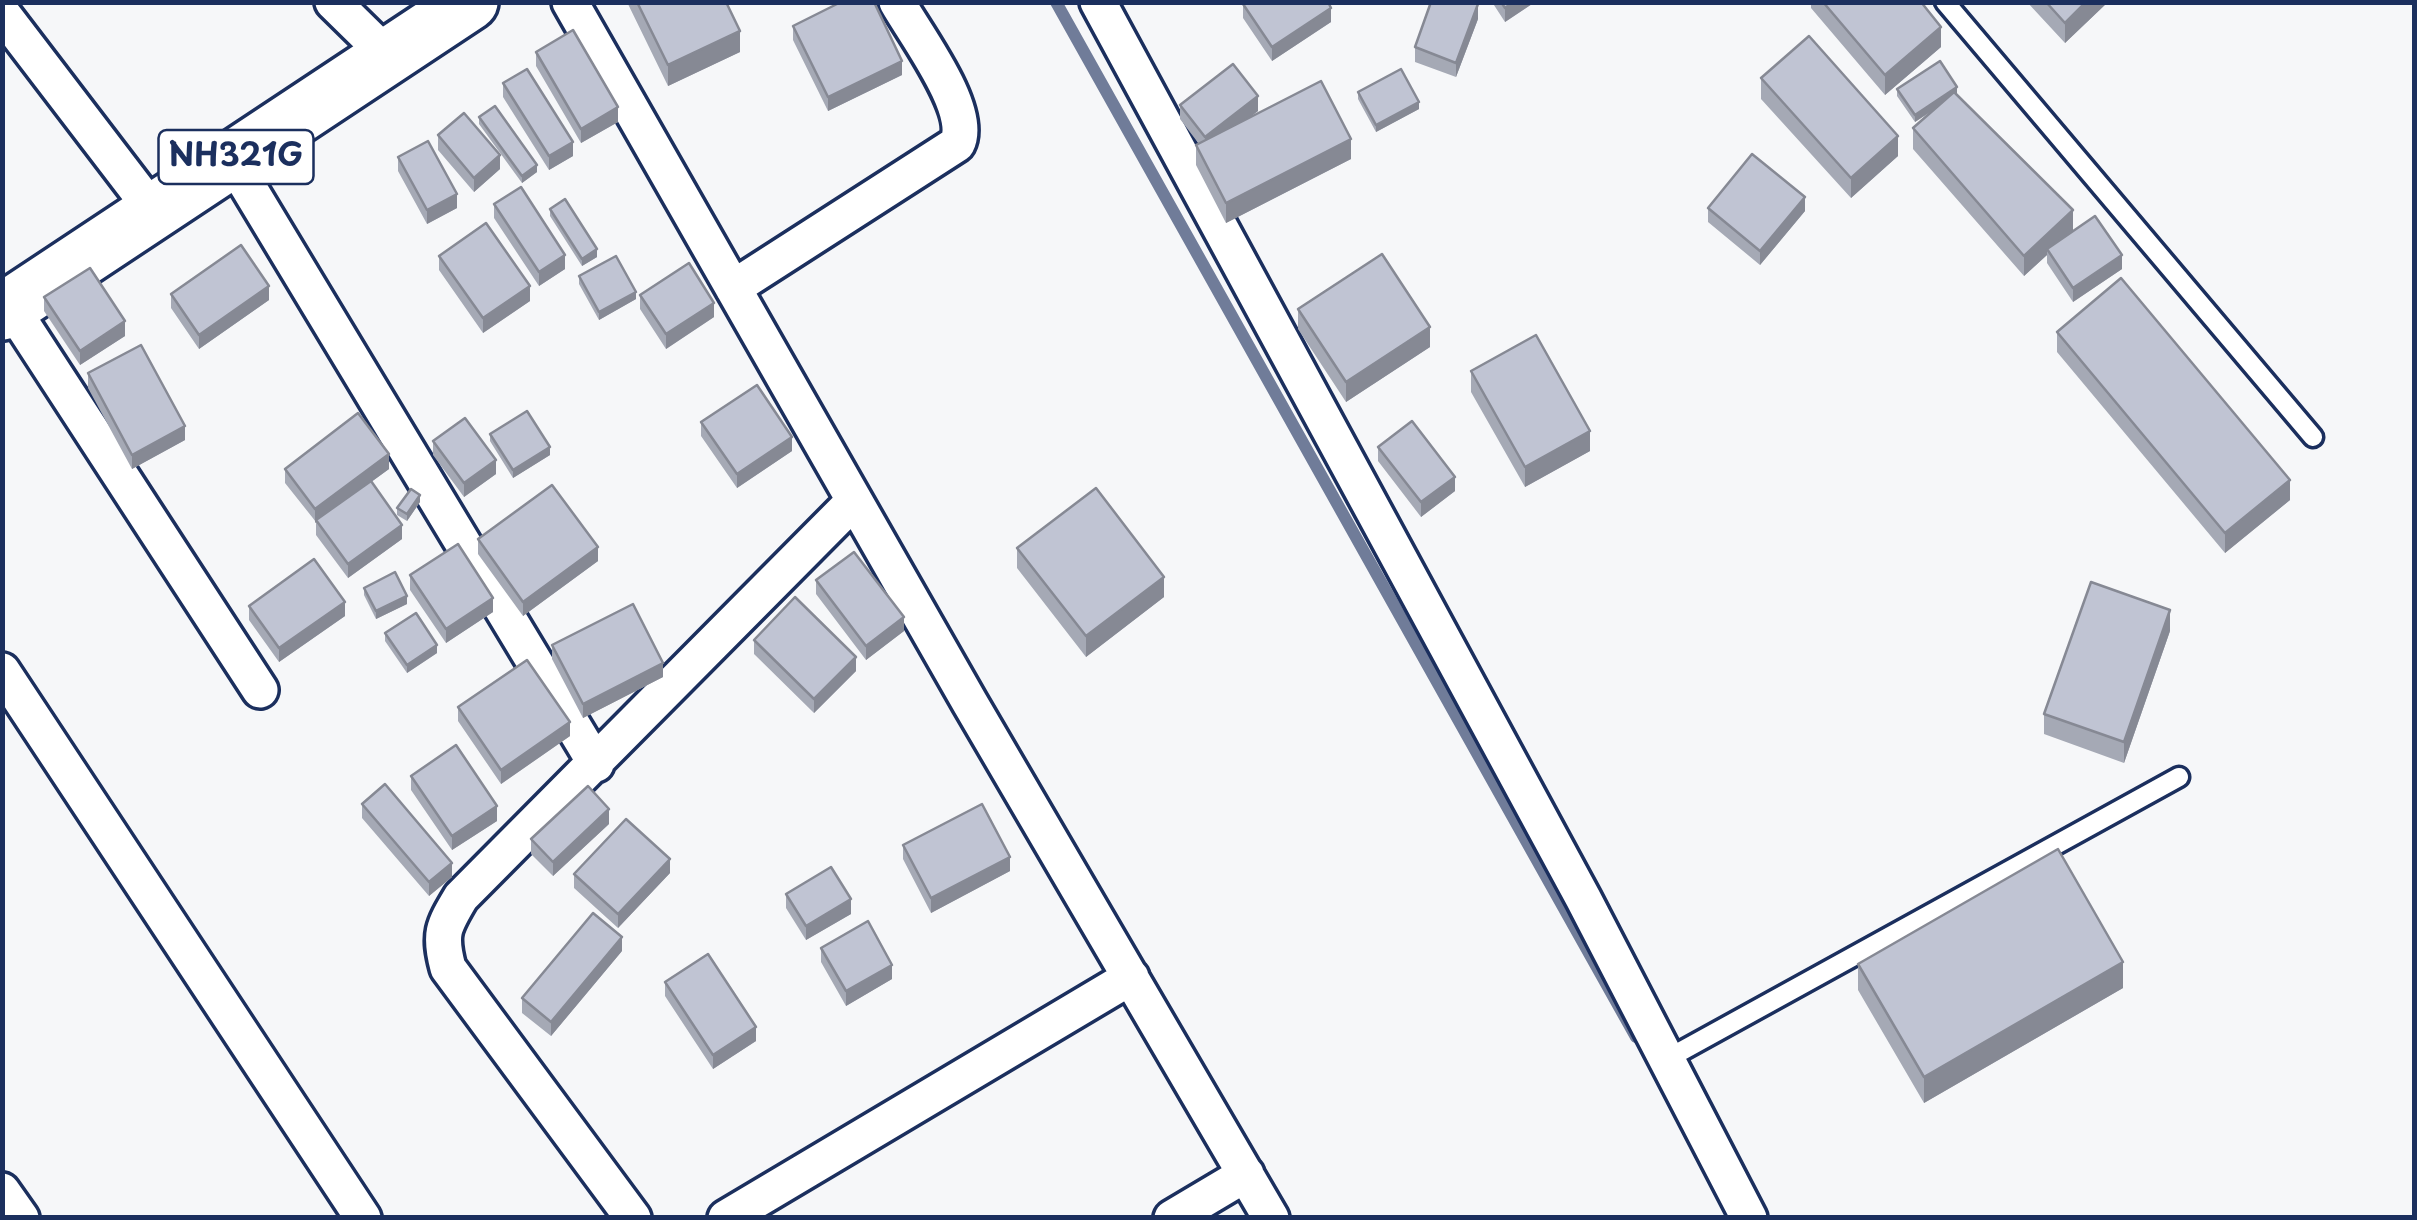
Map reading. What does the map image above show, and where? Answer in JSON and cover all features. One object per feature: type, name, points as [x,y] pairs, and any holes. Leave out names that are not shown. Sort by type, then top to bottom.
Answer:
[{"type":"highway","name":"NH321G","points":[[6,310],[470,2]]},
{"type":"street","points":[[333,2],[388,56]]},
{"type":"street","points":[[570,2],[1271,1218]]},
{"type":"street","points":[[733,288],[957,144],[962,126],[955,102],[897,2]]},
{"type":"street","points":[[1098,2],[1583,898],[1749,1218]]},
{"type":"street","points":[[2,14],[154,212]]},
{"type":"street","points":[[232,160],[596,764]]},
{"type":"street","points":[[6,310],[260,690]]},
{"type":"street","points":[[632,1218],[448,968],[441,940],[446,923],[461,897],[854,500]]},
{"type":"street","points":[[2,671],[363,1218]]},
{"type":"street","points":[[726,1218],[1131,977]]},
{"type":"street","points":[[1172,1218],[1246,1174]]},
{"type":"street","points":[[2,1190],[21,1218]]},
{"type":"lane","points":[[1944,2],[2314,438]]},
{"type":"lane","points":[[1667,1059],[2179,777]]},
{"type":"building","points":[[637,2],[726,2],[740,31],[668,65]]},
{"type":"building","points":[[841,2],[874,2],[902,61],[828,97],[793,26]]},
{"type":"building","points":[[1328,2],[1331,8],[1272,47],[1243,4]]},
{"type":"building","points":[[1431,2],[1478,4],[1456,63],[1415,47]]},
{"type":"building","points":[[1823,2],[1921,2],[1941,27],[1885,75]]},
{"type":"building","points":[[2046,2],[2086,2],[2065,23]]},
{"type":"building","points":[[573,30],[618,107],[581,129],[536,52]]},
{"type":"building","points":[[1809,36],[1898,136],[1851,178],[1761,78]]},
{"type":"building","points":[[1940,61],[1957,87],[1915,115],[1897,89]]},
{"type":"building","points":[[1233,64],[1258,96],[1205,137],[1180,105]]},
{"type":"building","points":[[527,69],[573,142],[549,156],[503,83]]},
{"type":"building","points":[[1401,69],[1419,102],[1376,125],[1358,92]]},
{"type":"building","points":[[1321,81],[1351,139],[1226,203],[1196,145]]},
{"type":"building","points":[[1954,92],[2073,210],[2024,256],[1913,128]]},
{"type":"building","points":[[495,106],[537,165],[522,176],[479,117]]},
{"type":"building","points":[[464,113],[500,155],[474,178],[438,135]]},
{"type":"building","points":[[428,141],[457,194],[427,210],[398,157]]},
{"type":"building","points":[[1752,154],[1805,197],[1760,251],[1708,208]]},
{"type":"building","points":[[521,187],[565,255],[539,272],[494,204]]},
{"type":"building","points":[[565,199],[597,249],[582,259],[550,209]]},
{"type":"building","points":[[2095,216],[2122,255],[2073,288],[2047,249]]},
{"type":"building","points":[[486,223],[530,286],[483,318],[439,256]]},
{"type":"building","points":[[241,245],[269,286],[199,335],[171,294]]},
{"type":"building","points":[[1382,254],[1430,327],[1346,382],[1298,309]]},
{"type":"building","points":[[616,256],[636,292],[599,312],[579,276]]},
{"type":"building","points":[[689,263],[714,303],[666,334],[640,295]]},
{"type":"building","points":[[90,268],[125,321],[80,351],[44,297]]},
{"type":"building","points":[[2121,278],[2290,480],[2225,533],[2057,332]]},
{"type":"building","points":[[1536,335],[1590,431],[1525,467],[1471,371]]},
{"type":"building","points":[[141,345],[185,426],[132,455],[88,373]]},
{"type":"building","points":[[757,385],[792,437],[737,474],[701,422]]},
{"type":"building","points":[[527,411],[550,447],[513,470],[490,434]]},
{"type":"building","points":[[358,413],[389,454],[315,509],[285,469]]},
{"type":"building","points":[[465,418],[496,460],[464,483],[433,441]]},
{"type":"building","points":[[1412,421],[1455,477],[1421,502],[1378,447]]},
{"type":"building","points":[[371,481],[402,525],[348,564],[316,520]]},
{"type":"building","points":[[552,485],[598,547],[523,602],[478,539]]},
{"type":"building","points":[[1096,488],[1164,577],[1086,636],[1017,548]]},
{"type":"building","points":[[411,489],[420,495],[407,514],[397,508]]},
{"type":"building","points":[[458,544],[493,598],[446,629],[410,575]]},
{"type":"building","points":[[854,552],[904,617],[866,646],[816,580]]},
{"type":"building","points":[[314,559],[345,602],[279,648],[249,606]]},
{"type":"building","points":[[395,572],[407,596],[376,611],[364,588]]},
{"type":"building","points":[[2091,582],[2170,610],[2124,742],[2044,714]]},
{"type":"building","points":[[795,597],[856,657],[814,699],[754,640]]},
{"type":"building","points":[[633,604],[663,663],[583,704],[552,645]]},
{"type":"building","points":[[416,613],[437,645],[407,665],[385,633]]},
{"type":"building","points":[[527,660],[570,722],[501,770],[458,707]]},
{"type":"building","points":[[456,745],[497,806],[452,836],[411,776]]},
{"type":"building","points":[[385,784],[452,863],[429,882],[362,804]]},
{"type":"building","points":[[588,786],[609,809],[553,862],[531,839]]},
{"type":"building","points":[[982,804],[1010,857],[931,898],[903,845]]},
{"type":"building","points":[[626,819],[670,859],[618,914],[574,874]]},
{"type":"building","points":[[2058,849],[2123,962],[1924,1077],[1858,964]]},
{"type":"building","points":[[831,867],[851,899],[806,926],[786,894]]},
{"type":"building","points":[[593,913],[622,937],[551,1022],[522,998]]},
{"type":"building","points":[[868,921],[892,965],[846,991],[821,948]]},
{"type":"building","points":[[708,954],[756,1027],[713,1055],[665,982]]},
{"type":"waterway","points":[[1056,2],[1636,1037]]}]
